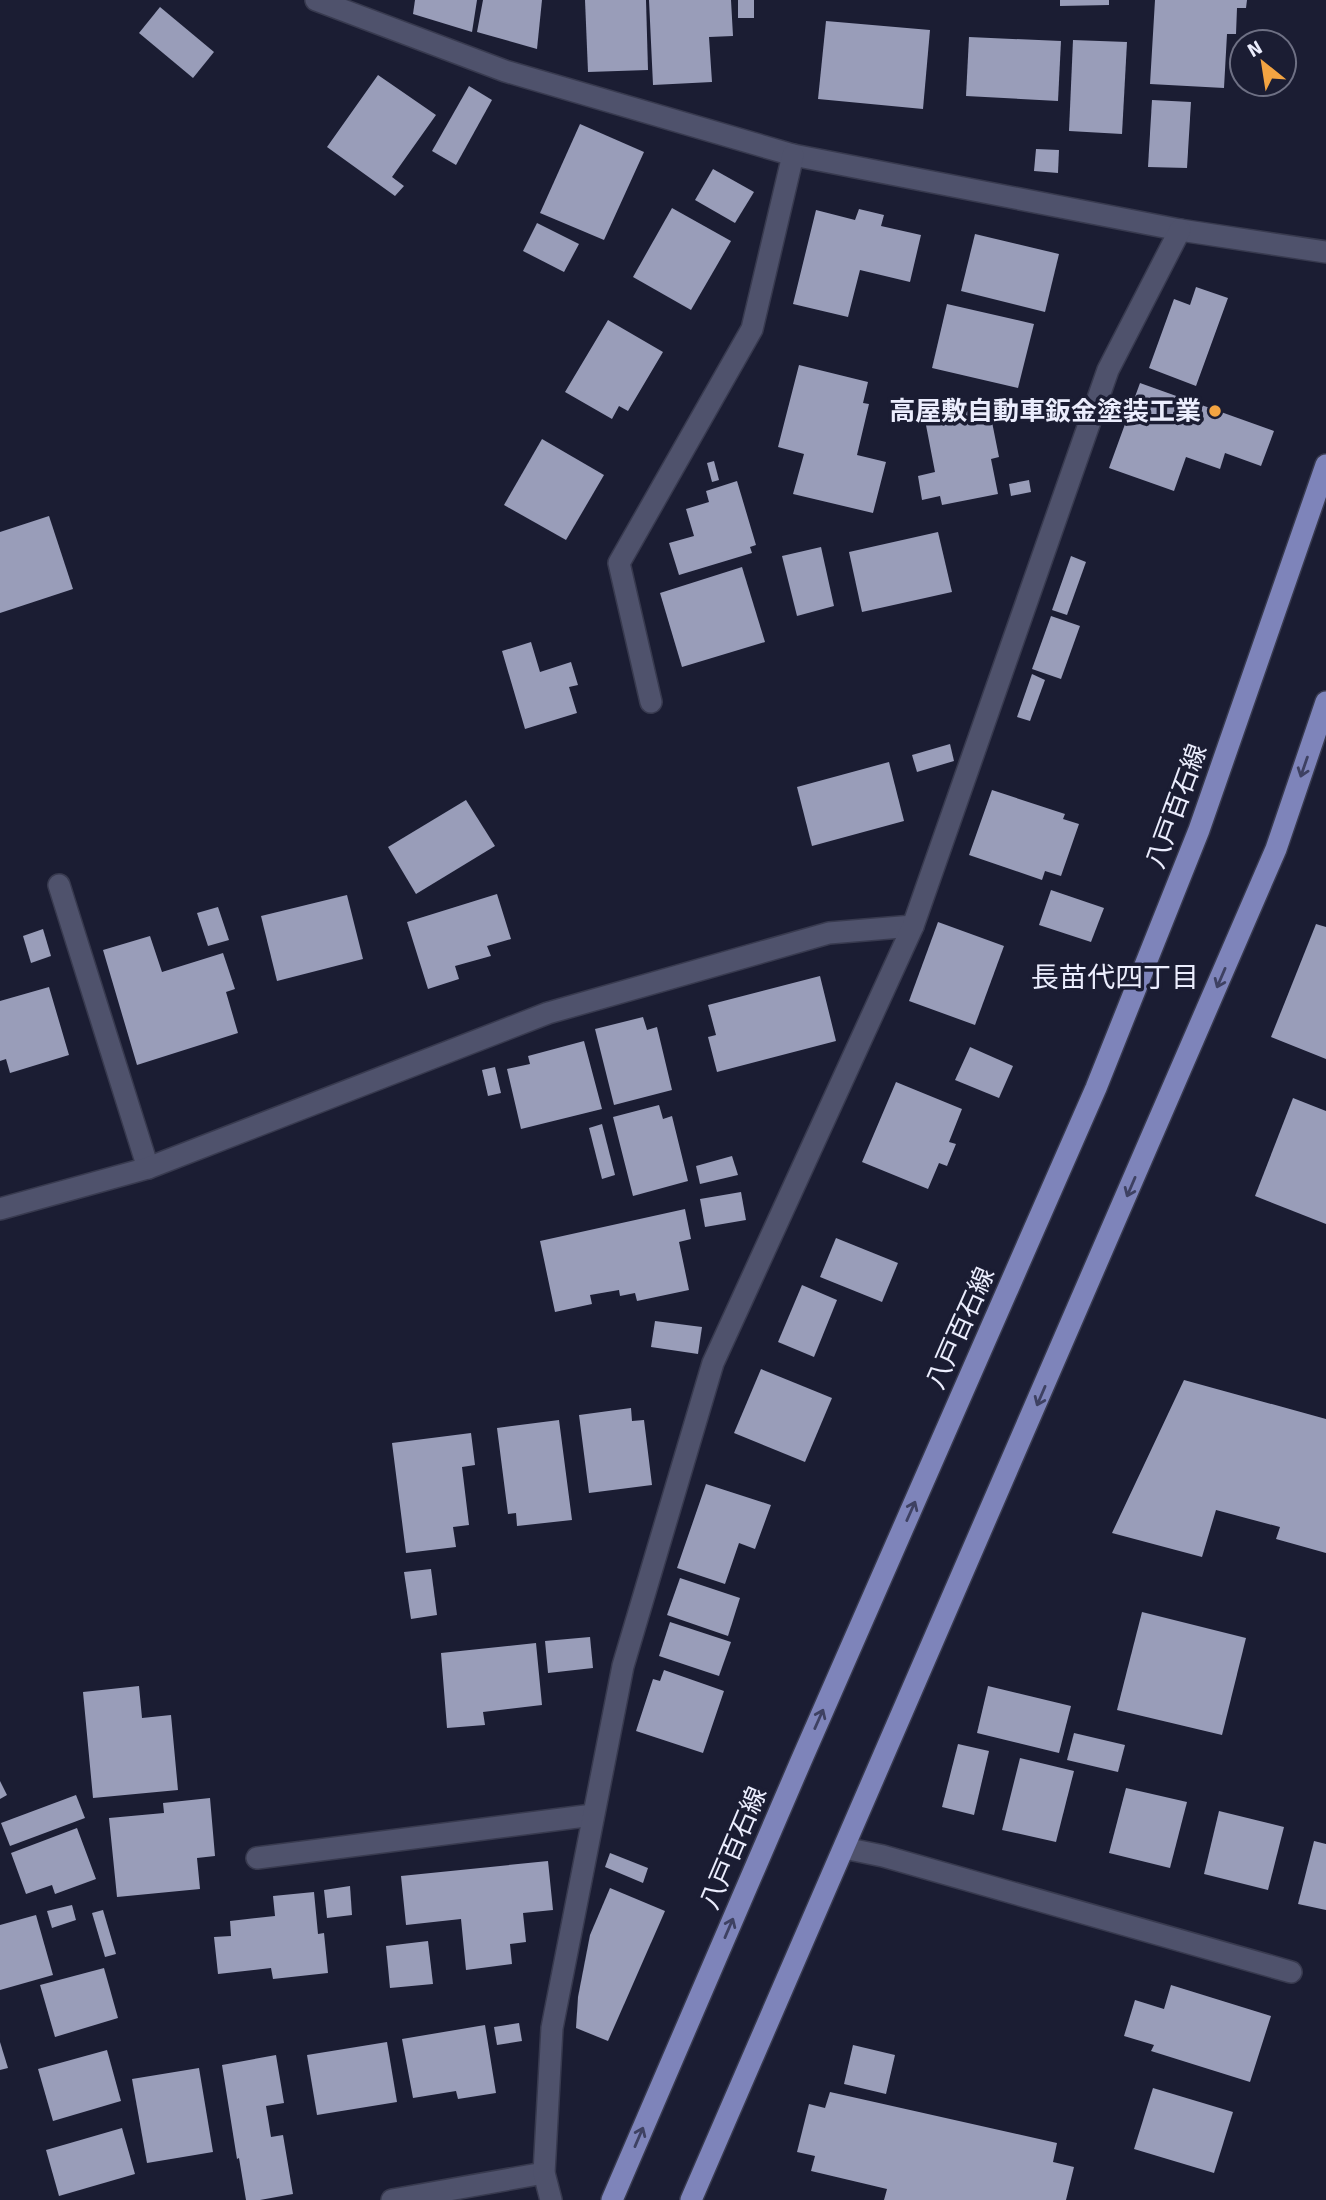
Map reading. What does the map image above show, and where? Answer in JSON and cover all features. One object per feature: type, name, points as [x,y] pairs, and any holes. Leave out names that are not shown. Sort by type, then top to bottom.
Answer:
[{"type":"main road","name":"八戸百石線","points":[[612,2200],[1096,1088],[1199,830],[1326,465]]},
{"type":"main road","points":[[691,2200],[1276,849],[1326,702]]},
{"type":"street","points":[[316,0],[505,71],[793,155],[1180,230],[1326,252]]},
{"type":"street","points":[[651,702],[619,564],[752,329],[793,155]]},
{"type":"street","points":[[551,2200],[544,2173],[552,2028],[593,1815],[623,1666],[713,1363],[914,926],[1108,370],[1180,230]]},
{"type":"street","points":[[59,885],[148,1168]]},
{"type":"street","points":[[0,1209],[148,1168],[548,1013],[830,933],[914,926]]},
{"type":"street","points":[[257,1858],[593,1815]]},
{"type":"street","points":[[844,1848],[883,1856],[1291,1972]]},
{"type":"street","points":[[392,2200],[544,2173]]},
{"type":"building","points":[[415,0],[477,0],[472,32],[413,14]]},
{"type":"building","points":[[483,0],[542,0],[537,49],[477,32]]},
{"type":"building","points":[[585,0],[646,0],[648,70],[588,72]]},
{"type":"building","points":[[649,0],[731,0],[733,36],[709,37],[712,82],[653,85]]},
{"type":"building","points":[[738,0],[754,0],[754,18],[738,18]]},
{"type":"building","points":[[1060,0],[1109,0],[1109,5],[1060,6]]},
{"type":"building","points":[[1155,0],[1247,0],[1246,8],[1237,8],[1236,28],[1228,28],[1224,88],[1150,84]]},
{"type":"building","points":[[160,7],[214,52],[193,78],[139,33]]},
{"type":"building","points":[[826,21],[930,30],[923,109],[818,99]]},
{"type":"building","points":[[969,37],[1061,41],[1058,101],[966,96]]},
{"type":"building","points":[[1073,40],[1127,42],[1122,134],[1069,131]]},
{"type":"building","points":[[378,75],[436,115],[392,177],[404,186],[395,196],[327,147]]},
{"type":"building","points":[[469,86],[492,100],[456,165],[432,151]]},
{"type":"building","points":[[1152,100],[1191,102],[1187,168],[1148,167]]},
{"type":"building","points":[[580,124],[644,152],[604,240],[540,213]]},
{"type":"building","points":[[1036,149],[1059,150],[1058,173],[1034,171]]},
{"type":"building","points":[[713,169],[754,192],[735,223],[695,200]]},
{"type":"building","points":[[672,208],[731,241],[691,310],[633,277]]},
{"type":"building","points":[[859,209],[884,215],[881,226],[921,235],[910,282],[860,270],[848,317],[793,304],[816,210],[855,220]]},
{"type":"building","points":[[537,223],[579,244],[564,272],[523,251]]},
{"type":"building","points":[[975,234],[1059,254],[1045,312],[961,291]]},
{"type":"building","points":[[1196,287],[1228,298],[1196,386],[1149,368],[1174,299],[1190,305]]},
{"type":"building","points":[[947,304],[1034,324],[1018,388],[932,368]]},
{"type":"building","points":[[608,320],[663,352],[628,411],[619,406],[612,419],[565,392]]},
{"type":"building","points":[[799,365],[868,382],[863,403],[869,404],[857,455],[886,462],[873,513],[793,494],[804,454],[778,447]]},
{"type":"building","points":[[1140,383],[1274,431],[1261,466],[1225,453],[1220,469],[1186,457],[1174,491],[1109,468]]},
{"type":"building","points":[[989,407],[999,457],[991,459],[998,494],[942,505],[940,496],[922,500],[918,476],[935,472],[925,420]]},
{"type":"building","points":[[542,439],[604,475],[566,540],[504,505]]},
{"type":"building","points":[[714,461],[719,480],[712,482],[707,463]]},
{"type":"building","points":[[1029,480],[1031,492],[1011,496],[1009,484]]},
{"type":"building","points":[[737,481],[756,545],[750,547],[752,553],[679,575],[669,543],[694,536],[686,509],[709,502],[706,491]]},
{"type":"building","points":[[49,516],[73,589],[0,613],[0,532]]},
{"type":"building","points":[[938,532],[952,592],[862,612],[849,552]]},
{"type":"building","points":[[821,547],[834,606],[797,616],[782,556]]},
{"type":"building","points":[[1071,556],[1086,562],[1067,615],[1052,610]]},
{"type":"building","points":[[742,567],[765,642],[682,667],[660,593]]},
{"type":"building","points":[[1051,616],[1080,626],[1061,679],[1032,669]]},
{"type":"building","points":[[531,642],[540,672],[571,662],[578,685],[569,687],[577,713],[525,729],[502,651]]},
{"type":"building","points":[[1032,674],[1045,680],[1030,721],[1017,717]]},
{"type":"building","points":[[950,744],[954,761],[917,772],[912,755]]},
{"type":"building","points":[[889,762],[904,821],[812,846],[797,787]]},
{"type":"building","points":[[992,790],[1065,814],[1063,819],[1079,824],[1061,876],[1045,871],[1042,880],[969,855]]},
{"type":"building","points":[[466,800],[495,846],[416,894],[388,847]]},
{"type":"building","points":[[1051,890],[1104,908],[1091,942],[1039,925]]},
{"type":"building","points":[[497,894],[511,939],[487,946],[491,956],[455,966],[459,979],[428,989],[407,922]]},
{"type":"building","points":[[347,895],[363,959],[277,981],[261,916]]},
{"type":"building","points":[[218,907],[229,940],[208,946],[197,913]]},
{"type":"building","points":[[938,922],[1004,946],[975,1025],[909,1001]]},
{"type":"building","points":[[1316,924],[1326,927],[1326,1059],[1271,1037]]},
{"type":"building","points":[[43,929],[51,956],[31,963],[23,936]]},
{"type":"building","points":[[150,936],[162,972],[223,953],[235,989],[226,992],[238,1033],[137,1065],[103,950]]},
{"type":"building","points":[[820,976],[836,1041],[717,1072],[708,1037],[716,1035],[708,1005]]},
{"type":"building","points":[[49,987],[69,1055],[10,1073],[6,1059],[0,1061],[0,1001]]},
{"type":"building","points":[[643,1017],[647,1030],[657,1027],[672,1090],[614,1105],[595,1029]]},
{"type":"building","points":[[584,1041],[602,1109],[521,1129],[507,1069],[530,1064],[528,1056]]},
{"type":"building","points":[[970,1047],[1013,1066],[999,1098],[955,1080]]},
{"type":"building","points":[[495,1067],[501,1093],[488,1096],[482,1070]]},
{"type":"building","points":[[896,1082],[962,1109],[949,1142],[956,1144],[947,1166],[939,1163],[928,1189],[862,1162]]},
{"type":"building","points":[[1293,1098],[1326,1111],[1326,1224],[1255,1196]]},
{"type":"building","points":[[659,1105],[663,1119],[672,1116],[688,1181],[633,1196],[613,1117]]},
{"type":"building","points":[[602,1124],[615,1175],[602,1179],[589,1128]]},
{"type":"building","points":[[732,1156],[738,1175],[700,1184],[696,1166]]},
{"type":"building","points":[[741,1192],[746,1220],[705,1227],[700,1199]]},
{"type":"building","points":[[685,1209],[691,1239],[679,1242],[689,1290],[637,1301],[635,1293],[620,1296],[619,1290],[590,1295],[592,1304],[555,1312],[540,1241]]},
{"type":"building","points":[[836,1238],[898,1263],[882,1302],[820,1277]]},
{"type":"building","points":[[802,1285],[837,1300],[814,1357],[778,1342]]},
{"type":"building","points":[[655,1321],[702,1327],[698,1354],[651,1347]]},
{"type":"building","points":[[761,1369],[832,1398],[805,1462],[734,1433]]},
{"type":"building","points":[[1184,1380],[1326,1419],[1326,1553],[1276,1539],[1280,1527],[1216,1510],[1202,1557],[1112,1533]]},
{"type":"building","points":[[631,1408],[632,1421],[644,1420],[652,1485],[589,1493],[579,1415]]},
{"type":"building","points":[[559,1420],[572,1520],[517,1526],[516,1513],[508,1514],[497,1428]]},
{"type":"building","points":[[471,1433],[475,1465],[462,1467],[469,1525],[453,1527],[456,1547],[406,1553],[392,1443]]},
{"type":"building","points":[[706,1484],[771,1505],[755,1549],[739,1543],[725,1584],[677,1568]]},
{"type":"building","points":[[431,1569],[437,1615],[411,1619],[404,1572]]},
{"type":"building","points":[[680,1578],[740,1598],[728,1636],[667,1615]]},
{"type":"building","points":[[1142,1612],[1246,1638],[1222,1735],[1117,1710]]},
{"type":"building","points":[[670,1622],[731,1642],[719,1676],[659,1656]]},
{"type":"building","points":[[590,1637],[593,1668],[548,1673],[545,1641]]},
{"type":"building","points":[[536,1643],[542,1705],[483,1712],[485,1725],[447,1728],[441,1653]]},
{"type":"building","points":[[664,1670],[724,1691],[703,1753],[636,1731],[653,1679],[660,1681]]},
{"type":"building","points":[[139,1686],[142,1718],[171,1715],[178,1790],[93,1798],[83,1692]]},
{"type":"building","points":[[988,1686],[1071,1706],[1059,1753],[977,1733]]},
{"type":"building","points":[[1074,1733],[1125,1745],[1118,1772],[1067,1760]]},
{"type":"building","points":[[958,1744],[989,1751],[974,1815],[942,1807]]},
{"type":"building","points":[[1020,1758],[1074,1771],[1056,1842],[1002,1830]]},
{"type":"building","points":[[0,1781],[7,1795],[0,1799]]},
{"type":"building","points":[[1126,1788],[1187,1802],[1170,1868],[1109,1853]]},
{"type":"building","points":[[76,1795],[85,1818],[10,1846],[1,1823]]},
{"type":"building","points":[[210,1798],[215,1856],[197,1858],[200,1889],[117,1897],[109,1818],[164,1813],[163,1803]]},
{"type":"building","points":[[1219,1811],[1284,1827],[1268,1890],[1204,1874]]},
{"type":"building","points":[[77,1828],[96,1879],[55,1894],[52,1885],[26,1894],[11,1853]]},
{"type":"building","points":[[1314,1841],[1326,1844],[1326,1910],[1298,1904]]},
{"type":"building","points":[[610,1853],[648,1868],[643,1883],[605,1867]]},
{"type":"building","points":[[548,1861],[553,1910],[523,1913],[526,1942],[510,1944],[512,1964],[466,1970],[461,1919],[406,1925],[401,1876]]},
{"type":"building","points":[[350,1886],[352,1915],[327,1918],[324,1890]]},
{"type":"building","points":[[610,1888],[665,1911],[608,2041],[576,2028],[578,1997],[590,1935]]},
{"type":"building","points":[[314,1892],[318,1934],[324,1933],[328,1973],[273,1979],[271,1968],[218,1974],[214,1937],[231,1936],[230,1921],[275,1916],[273,1896]]},
{"type":"building","points":[[72,1905],[76,1920],[52,1928],[47,1911]]},
{"type":"building","points":[[103,1910],[116,1954],[105,1957],[92,1913]]},
{"type":"building","points":[[36,1915],[53,1975],[0,1990],[0,1925]]},
{"type":"building","points":[[428,1941],[433,1984],[390,1988],[386,1946]]},
{"type":"building","points":[[104,1968],[118,2018],[55,2037],[40,1985]]},
{"type":"building","points":[[1171,1985],[1271,2016],[1250,2082],[1151,2051],[1154,2045],[1124,2036],[1135,2000],[1164,2009]]},
{"type":"building","points":[[519,2023],[522,2041],[497,2045],[494,2027]]},
{"type":"building","points":[[485,2025],[496,2093],[458,2099],[456,2091],[413,2098],[402,2039]]},
{"type":"building","points":[[0,2042],[8,2068],[0,2070]]},
{"type":"building","points":[[387,2042],[397,2102],[317,2115],[307,2055]]},
{"type":"building","points":[[853,2045],[895,2055],[886,2094],[844,2084]]},
{"type":"building","points":[[107,2050],[121,2101],[53,2121],[38,2069]]},
{"type":"building","points":[[276,2055],[284,2103],[266,2106],[271,2137],[283,2135],[293,2194],[246,2200],[222,2065]]},
{"type":"building","points":[[199,2068],[213,2152],[147,2163],[132,2079]]},
{"type":"building","points":[[1153,2088],[1233,2112],[1214,2173],[1134,2149]]},
{"type":"building","points":[[830,2092],[1057,2143],[1053,2162],[1074,2167],[1066,2200],[884,2200],[887,2189],[811,2171],[815,2156],[797,2152],[809,2104],[825,2108]]},
{"type":"building","points":[[122,2128],[135,2174],[59,2196],[46,2150]]},
{"type":"place","name":"高屋敷自動車鈑金塗装工業","points":[[1215,411]]},
{"type":"district","name":"長苗代四丁目","points":[[1115,977]]}]
